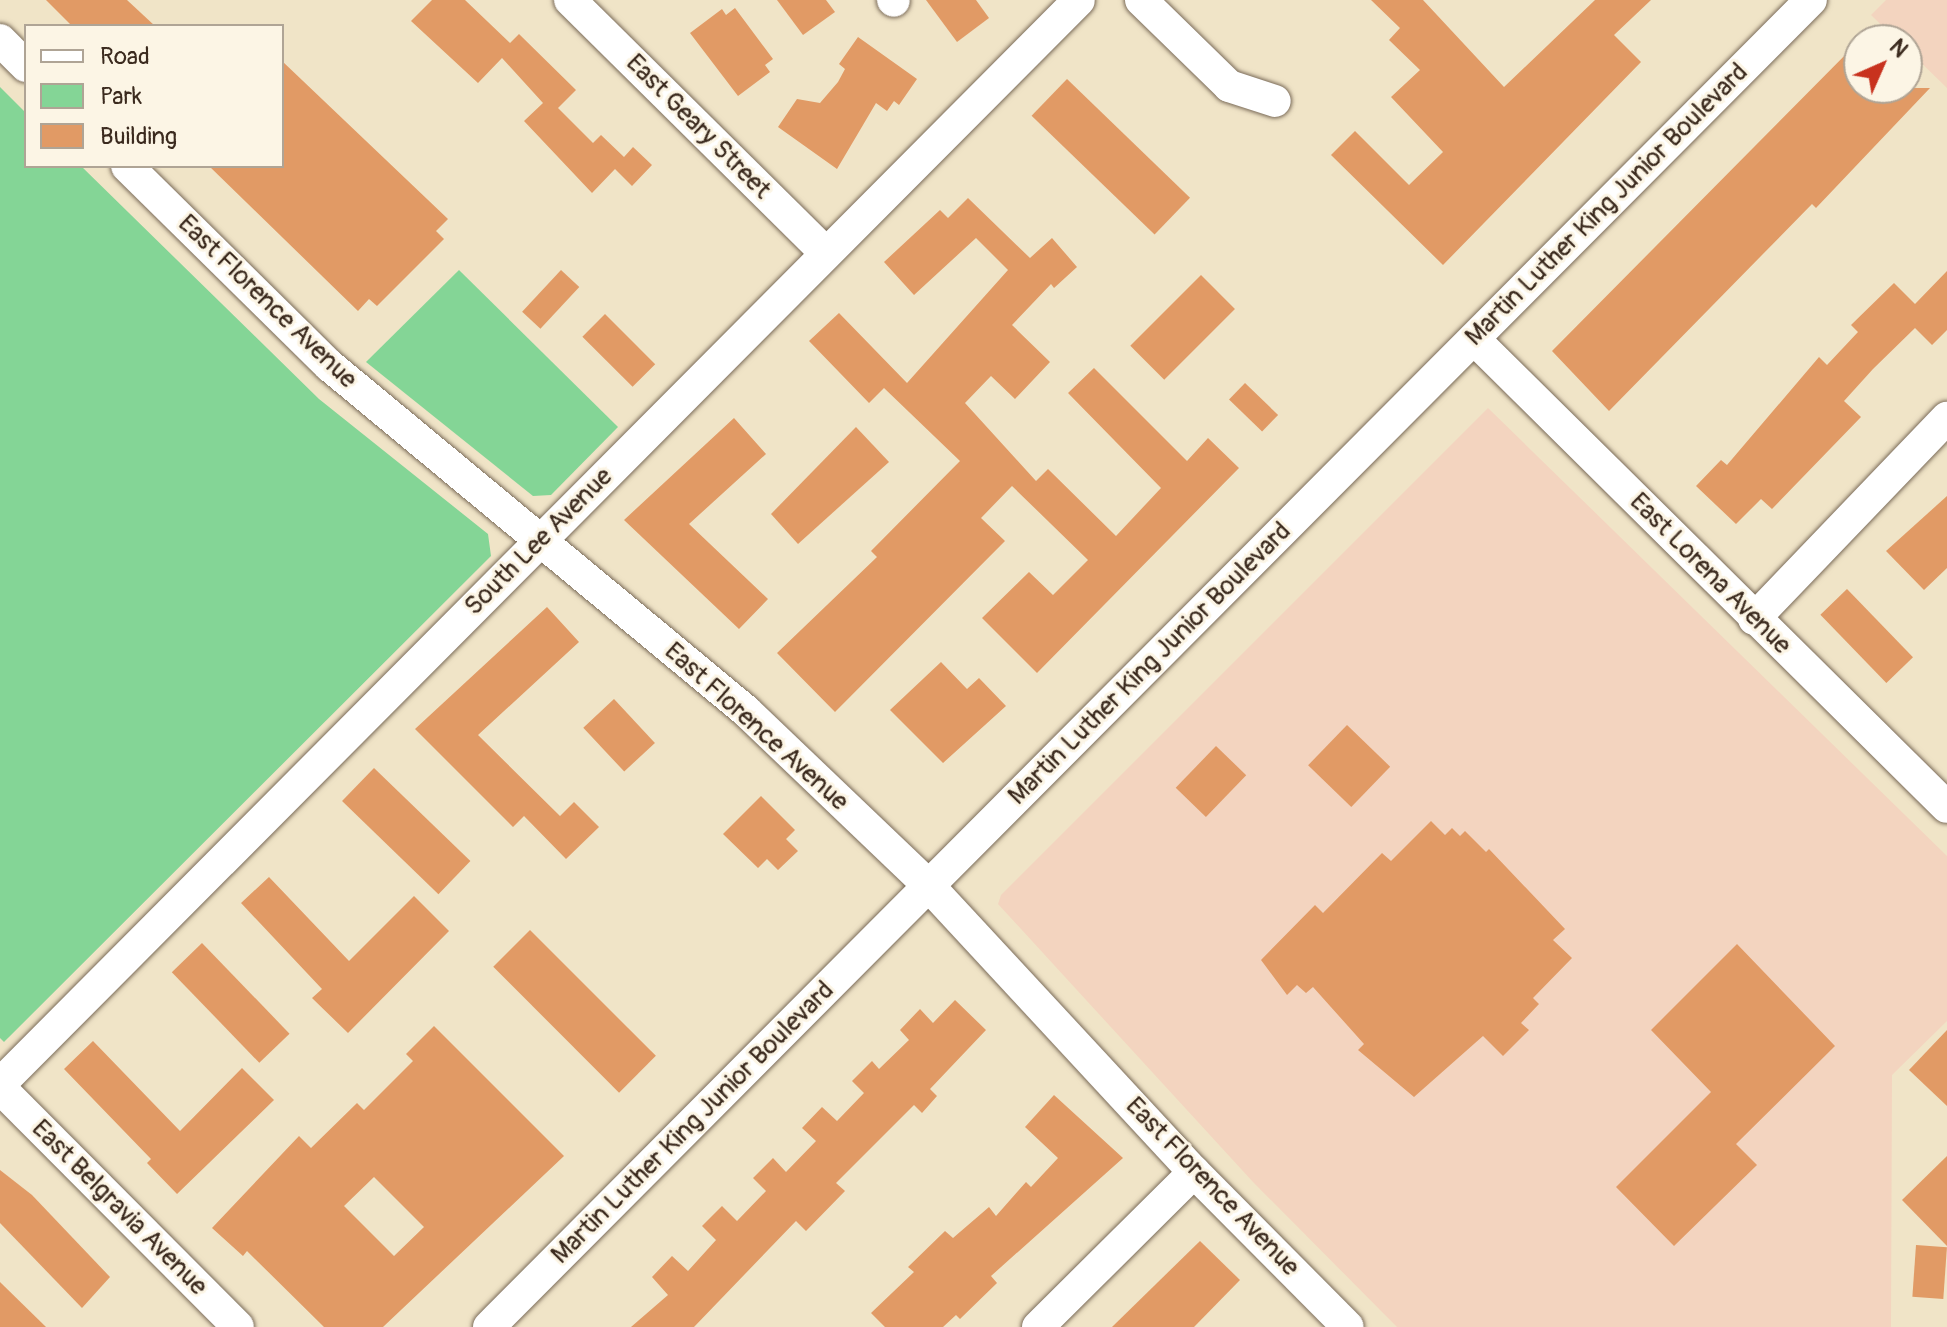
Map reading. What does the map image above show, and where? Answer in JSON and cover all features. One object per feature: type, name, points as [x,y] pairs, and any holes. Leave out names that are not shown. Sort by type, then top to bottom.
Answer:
[{"type":"street","name":"East Geary Street","points":[[570,0],[826,253]]},
{"type":"street","name":"South Lee Avenue","points":[[0,1086],[1079,0]]},
{"type":"street","points":[[1141,0],[1229,86],[1275,101]]},
{"type":"street","name":"Martin Luther King Junior Boulevard","points":[[489,1327],[1811,0]]},
{"type":"street","points":[[0,40],[24,64]]},
{"type":"street","name":"East Florence Avenue","points":[[129,168],[330,366],[746,711],[929,886],[1194,1172],[1348,1327]]},
{"type":"street","name":"East Lorena Avenue","points":[[1474,339],[1947,807]]},
{"type":"street","points":[[1754,619],[1947,418]]},
{"type":"street","name":"East Belgravia Avenue","points":[[0,1086],[238,1327]]},
{"type":"street","points":[[1038,1327],[1194,1172]]},
{"type":"shaded area","points":[[1886,0],[1947,0],[1947,88],[1923,65],[1923,24],[1880,24],[1871,15]]},
{"type":"shaded area","points":[[1488,408],[1947,856],[1947,1021],[1892,1075],[1891,1327],[1397,1327],[1253,1182],[998,904],[1001,895]]},
{"type":"green space","points":[[0,87],[24,111],[24,168],[83,168],[319,399],[488,534],[491,556],[4,1042],[0,1038]]},
{"type":"green space","points":[[459,270],[618,427],[551,495],[533,496],[366,362]]},
{"type":"building","points":[[46,0],[127,0],[153,24],[70,24]]},
{"type":"building","points":[[432,0],[465,0],[510,43],[519,34],[576,90],[558,108],[593,143],[601,135],[624,157],[633,147],[652,165],[632,186],[615,169],[592,193],[524,121],[543,103],[502,58],[478,83],[411,21]]},
{"type":"building","points":[[777,0],[826,0],[835,12],[803,35]]},
{"type":"building","points":[[926,0],[976,0],[989,18],[957,42]]},
{"type":"building","points":[[1371,0],[1423,0],[1504,87],[1595,0],[1651,0],[1614,35],[1641,62],[1443,265],[1331,155],[1355,131],[1409,185],[1443,152],[1391,97],[1420,70],[1389,40],[1400,28]]},
{"type":"building","points":[[735,8],[773,59],[765,65],[770,72],[738,96],[690,33],[722,9],[726,15]]},
{"type":"building","points":[[858,37],[917,79],[899,105],[894,101],[887,111],[876,103],[837,169],[778,127],[797,99],[820,103],[838,82],[845,69],[839,64]]},
{"type":"building","points":[[1843,57],[1843,104],[1915,104],[1816,208],[1812,204],[1609,411],[1552,351]]},
{"type":"building","points":[[284,63],[448,219],[436,231],[444,239],[377,306],[369,299],[358,311],[211,168],[284,168]]},
{"type":"building","points":[[1067,79],[1190,198],[1155,234],[1032,116]]},
{"type":"building","points":[[968,198],[1030,258],[1052,238],[1077,267],[1054,288],[1051,284],[1012,325],[1050,362],[1015,399],[991,376],[965,403],[1036,481],[1048,469],[1116,536],[1161,488],[1068,393],[1094,368],[1187,461],[1208,438],[1239,468],[1037,673],[982,618],[1029,572],[1053,595],[1088,560],[1012,486],[981,518],[1005,541],[835,712],[777,653],[877,557],[871,551],[960,461],[884,388],[869,403],[809,341],[839,313],[907,383],[1008,270],[976,238],[914,295],[884,262],[940,210],[948,218]]},
{"type":"building","points":[[561,270],[579,287],[540,329],[522,312]]},
{"type":"building","points":[[1947,271],[1947,330],[1932,345],[1915,328],[1873,369],[1844,401],[1861,417],[1772,509],[1761,499],[1736,524],[1696,486],[1721,460],[1727,465],[1819,357],[1827,365],[1858,332],[1851,325],[1894,283],[1915,304]]},
{"type":"building","points":[[1201,275],[1235,309],[1164,380],[1130,346]]},
{"type":"building","points":[[605,314],[655,364],[633,387],[582,337]]},
{"type":"building","points":[[1245,383],[1278,415],[1262,431],[1229,400]]},
{"type":"building","points":[[734,418],[766,454],[689,524],[768,599],[739,629],[624,520]]},
{"type":"building","points":[[856,427],[889,462],[798,544],[771,514]]},
{"type":"building","points":[[1947,496],[1947,568],[1924,590],[1886,551]]},
{"type":"building","points":[[1847,589],[1913,657],[1886,683],[1820,615]]},
{"type":"building","points":[[547,607],[579,642],[478,735],[560,816],[574,802],[599,827],[566,859],[524,816],[513,827],[415,729]]},
{"type":"building","points":[[941,662],[967,689],[979,678],[1006,706],[943,763],[890,710]]},
{"type":"building","points":[[614,699],[655,743],[624,772],[583,728]]},
{"type":"building","points":[[1347,725],[1390,767],[1351,807],[1308,765]]},
{"type":"building","points":[[1216,746],[1246,775],[1206,817],[1176,788]]},
{"type":"building","points":[[374,768],[470,861],[438,894],[342,801]]},
{"type":"building","points":[[761,796],[795,830],[786,839],[798,851],[778,870],[767,859],[758,868],[723,834]]},
{"type":"building","points":[[1431,821],[1445,835],[1452,828],[1460,836],[1465,831],[1486,852],[1489,849],[1565,929],[1553,940],[1572,958],[1533,998],[1539,1004],[1521,1023],[1529,1030],[1503,1056],[1483,1036],[1414,1097],[1358,1050],[1364,1044],[1313,987],[1306,993],[1297,985],[1287,995],[1261,960],[1315,905],[1323,913],[1382,853],[1391,861]]},
{"type":"building","points":[[269,877],[349,961],[414,896],[449,931],[348,1033],[312,998],[322,989],[241,903]]},
{"type":"building","points":[[530,930],[656,1056],[619,1093],[493,967]]},
{"type":"building","points":[[202,943],[290,1034],[259,1063],[172,972]]},
{"type":"building","points":[[1737,944],[1835,1046],[1736,1144],[1757,1165],[1674,1246],[1616,1187],[1711,1092],[1651,1030]]},
{"type":"building","points":[[955,1000],[986,1030],[930,1089],[937,1096],[922,1113],[914,1105],[836,1183],[845,1191],[806,1231],[796,1221],[694,1327],[631,1327],[668,1295],[652,1277],[672,1256],[688,1271],[716,1240],[702,1226],[722,1206],[737,1221],[766,1191],[753,1178],[773,1158],[786,1172],[816,1141],[802,1128],[822,1107],[837,1121],[864,1093],[852,1081],[872,1061],[879,1069],[909,1040],[900,1030],[920,1009],[933,1023]]},
{"type":"building","points":[[434,1026],[564,1156],[383,1327],[324,1327],[247,1251],[243,1256],[212,1228],[299,1136],[311,1148],[357,1103],[364,1110],[413,1061],[406,1054]],"holes":[[[374,1177],[424,1227],[394,1256],[344,1206]]]},
{"type":"building","points":[[1947,1030],[1947,1106],[1909,1070]]},
{"type":"building","points":[[93,1041],[180,1131],[242,1068],[274,1100],[177,1194],[147,1163],[151,1159],[64,1069]]},
{"type":"building","points":[[1054,1095],[1123,1158],[991,1276],[997,1283],[960,1319],[956,1315],[943,1327],[885,1327],[871,1313],[914,1272],[908,1267],[945,1231],[953,1238],[989,1207],[996,1216],[1026,1182],[1031,1187],[1058,1158],[1025,1127]]},
{"type":"building","points":[[1947,1156],[1947,1246],[1902,1200]]},
{"type":"building","points":[[0,1170],[32,1195],[110,1277],[82,1308],[0,1223]]},
{"type":"building","points":[[1200,1241],[1240,1280],[1194,1327],[1112,1327]]},
{"type":"building","points":[[1916,1245],[1947,1247],[1943,1299],[1912,1297]]},
{"type":"building","points":[[0,1282],[46,1327],[0,1327]]}]
